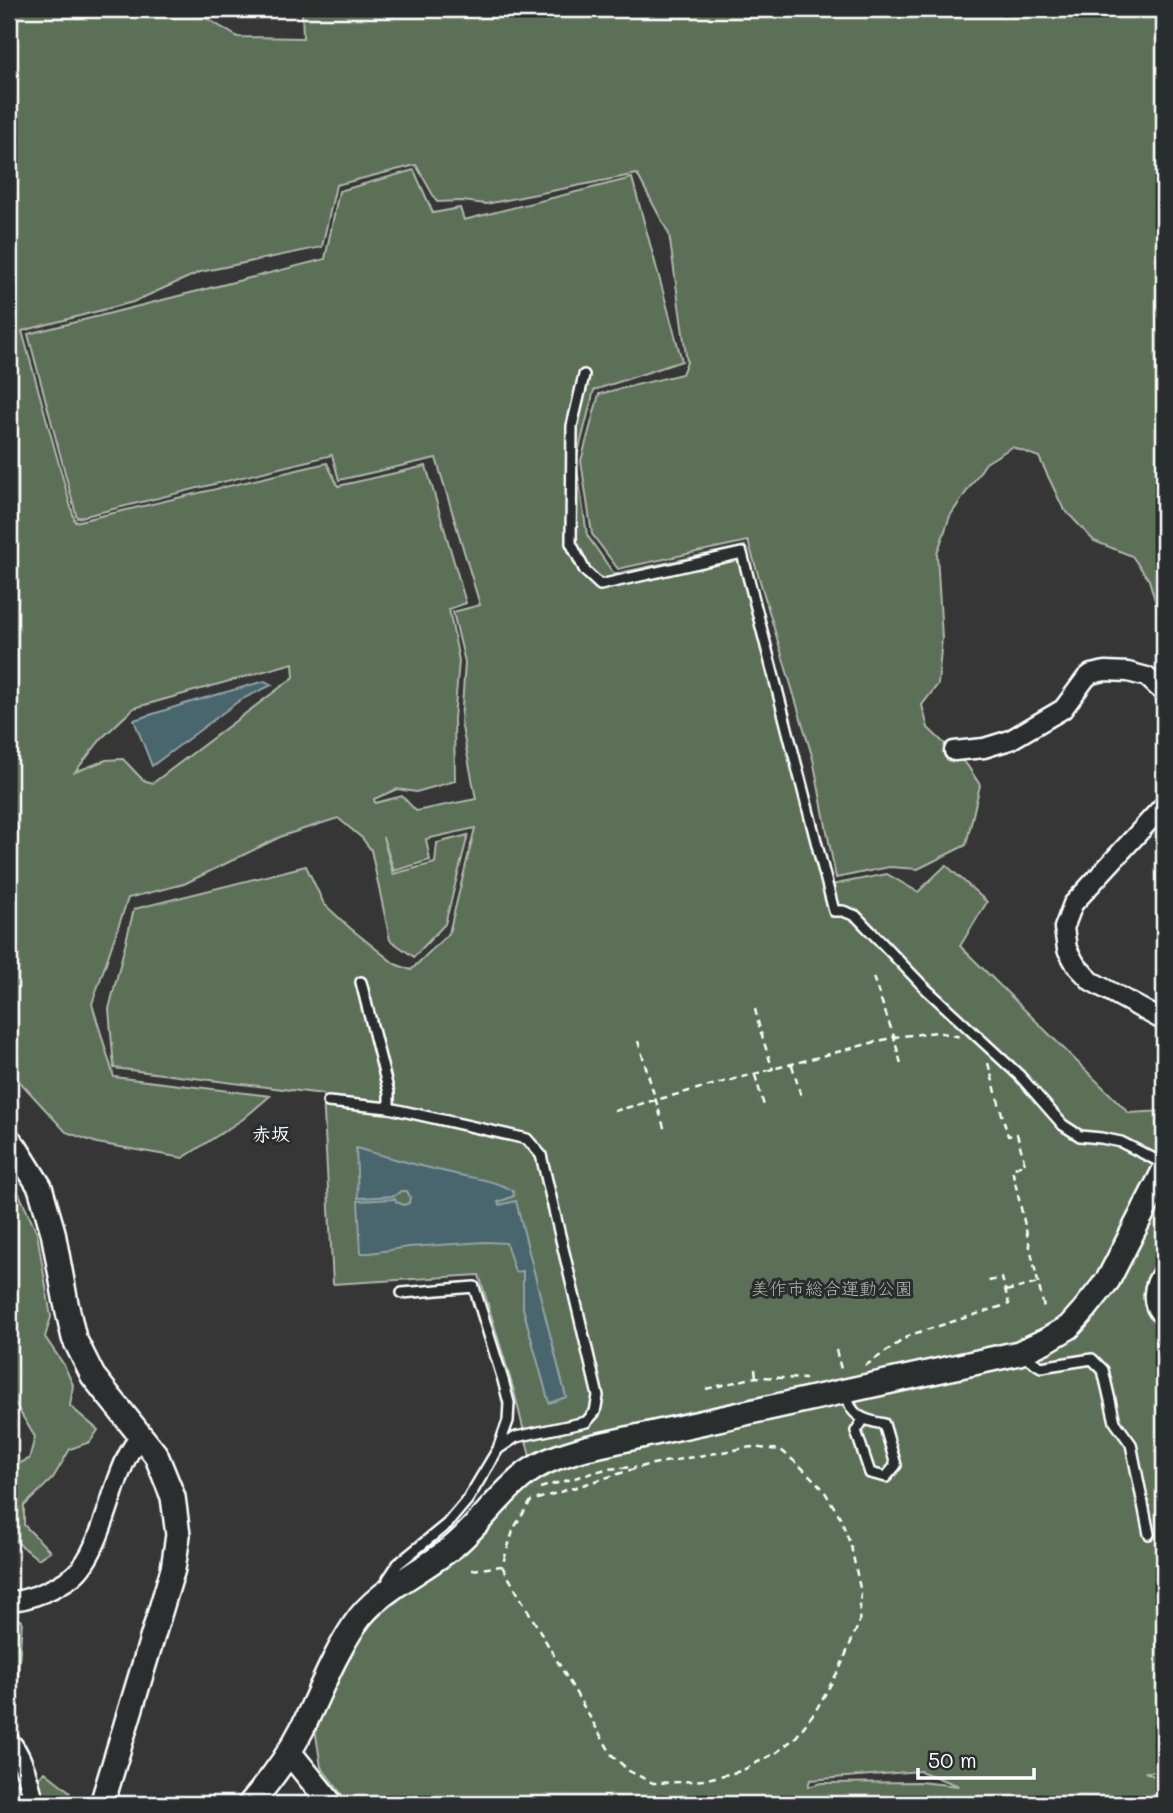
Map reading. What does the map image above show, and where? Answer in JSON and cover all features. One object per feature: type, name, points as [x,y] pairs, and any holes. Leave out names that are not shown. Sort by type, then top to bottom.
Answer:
[{"type":"street","points":[[954,751],[984,748],[1010,740],[1063,709],[1091,674],[1105,671],[1128,672],[1147,677],[1164,693]]},
{"type":"street","points":[[1164,805],[1073,904],[1064,928],[1067,949],[1076,965],[1091,981],[1164,1021]]},
{"type":"street","points":[[9,1140],[40,1187],[53,1231],[74,1338],[93,1376],[156,1455],[173,1497],[178,1535],[173,1569],[102,1804]]},
{"type":"street","points":[[250,1804],[270,1781],[289,1752],[338,1652],[356,1622],[387,1593],[455,1545],[527,1473],[552,1458],[586,1448],[1019,1353],[1047,1340],[1069,1327],[1108,1280],[1164,1171]]},
{"type":"street","points":[[1164,1271],[1153,1291],[1154,1302],[1164,1317]]},
{"type":"street","points":[[9,1601],[17,1601],[50,1589],[73,1576],[82,1566],[94,1547],[131,1446],[141,1436]]},
{"type":"street","points":[[9,1741],[24,1768],[35,1804]]},
{"type":"street","points":[[289,1752],[331,1804]]},
{"type":"lane","points":[[584,376],[572,426],[571,543],[585,571],[600,586],[742,553],[834,911],[856,916],[924,987],[1020,1076],[1063,1125],[1080,1136],[1121,1142],[1164,1164]]},
{"type":"lane","points":[[361,982],[389,1093],[389,1108]]},
{"type":"lane","points":[[328,1102],[389,1108],[527,1139],[541,1155],[598,1396],[595,1412],[586,1422],[516,1437],[498,1449]]},
{"type":"lane","points":[[387,1593],[388,1579],[398,1564],[447,1524],[468,1499],[498,1449],[508,1421],[509,1402],[474,1287],[402,1293]]},
{"type":"lane","points":[[1019,1353],[1041,1367],[1092,1359],[1103,1370],[1115,1422],[1131,1444],[1149,1534]]},
{"type":"lane","points":[[846,1390],[848,1402],[863,1420],[884,1424],[896,1465],[886,1476],[870,1473],[856,1431],[863,1420]]},
{"type":"path","points":[[873,977],[902,1068]]},
{"type":"path","points":[[755,1009],[773,1070]]},
{"type":"path","points":[[614,1111],[894,1037],[937,1032],[961,1037]]},
{"type":"path","points":[[639,1041],[665,1131]]},
{"type":"path","points":[[986,1052],[1007,1136],[1017,1134],[1025,1164],[1012,1169],[1044,1308]]},
{"type":"path","points":[[792,1065],[801,1096]]},
{"type":"path","points":[[755,1075],[764,1106]]},
{"type":"path","points":[[866,1365],[910,1333],[1009,1304],[1002,1278],[984,1282]]},
{"type":"path","points":[[1006,1292],[1038,1283]]},
{"type":"path","points":[[836,1350],[846,1390]]},
{"type":"path","points":[[755,1369],[756,1377]]},
{"type":"path","points":[[706,1389],[756,1377],[807,1379]]},
{"type":"path","points":[[530,1489],[606,1469],[643,1466],[751,1447],[781,1450],[823,1489],[840,1517],[852,1546],[861,1593],[859,1623],[840,1668],[816,1710],[796,1737],[778,1752],[741,1772],[703,1780],[653,1783],[629,1771],[612,1755],[502,1566],[514,1528],[531,1501],[643,1466]]},
{"type":"path","points":[[472,1570],[502,1566]]},
{"type":"green space","name":"美作市総合運動公園","points":[[9,9],[191,9],[238,37],[303,38],[302,12],[297,9],[1164,9],[1164,631],[1149,580],[1132,556],[1094,541],[1063,508],[1039,457],[1012,447],[986,463],[950,516],[937,554],[942,638],[938,684],[922,705],[928,728],[967,765],[980,785],[966,845],[918,869],[889,867],[836,878],[813,759],[748,541],[618,569],[592,534],[581,461],[599,394],[682,374],[687,362],[669,234],[637,174],[486,204],[437,202],[416,165],[336,185],[322,247],[200,272],[133,302],[22,331],[75,522],[327,463],[338,486],[426,466],[466,603],[449,609],[459,661],[454,719],[455,781],[416,792],[397,789],[374,799],[375,803],[402,796],[416,811],[476,799],[461,722],[465,662],[453,612],[480,605],[436,458],[339,480],[332,455],[77,518],[28,334],[325,259],[339,191],[414,170],[433,213],[460,208],[464,220],[632,178],[682,361],[594,390],[576,461],[587,535],[614,574],[745,546],[831,885],[887,874],[918,892],[946,865],[987,902],[960,946],[1129,1113],[1164,1111],[1164,1772],[1145,1772],[1161,1779],[1164,1804],[349,1804],[321,1767],[314,1722],[360,1634],[536,1481],[514,1391],[479,1275],[333,1284],[323,1094],[114,1068],[109,1009],[134,909],[306,866],[324,904],[395,964],[411,970],[449,933],[475,828],[426,839],[430,860],[394,871],[383,837],[393,874],[435,863],[437,843],[468,835],[445,924],[414,957],[390,940],[371,850],[362,838],[338,818],[282,836],[184,884],[128,898],[92,1004],[114,1077],[270,1096],[243,1119],[183,1158],[97,1143],[66,1132],[9,1070]],"holes":[[[293,663],[294,677],[153,783],[143,780],[123,759],[106,760],[75,772],[102,738],[134,708]],[[920,1771],[959,1786],[919,1782],[821,1783],[808,1787],[810,1780]]]},
{"type":"green space","points":[[9,1172],[37,1233],[51,1317],[45,1337],[64,1365],[73,1385],[70,1406],[98,1430],[90,1442],[70,1449],[53,1478],[24,1506],[24,1525],[50,1551],[38,1559],[9,1536],[9,1468],[29,1459],[35,1437],[11,1397],[9,1398]]},
{"type":"green space","points":[[9,1616],[22,1621],[18,1679],[9,1695]]},
{"type":"green space","points":[[45,1772],[69,1791],[72,1804],[45,1804],[38,1779]]},
{"type":"water","points":[[265,681],[272,685],[240,700],[152,766],[134,720]]},
{"type":"water","points":[[356,1148],[491,1182],[513,1191],[514,1196],[498,1202],[499,1205],[516,1201],[566,1397],[549,1403],[523,1308],[523,1271],[515,1272],[506,1243],[409,1247],[361,1253],[358,1201],[395,1199],[404,1205],[409,1203],[410,1197],[407,1191],[401,1191],[394,1196],[358,1198]]},
{"type":"district","name":"赤坂","points":[[271,1133]]}]
